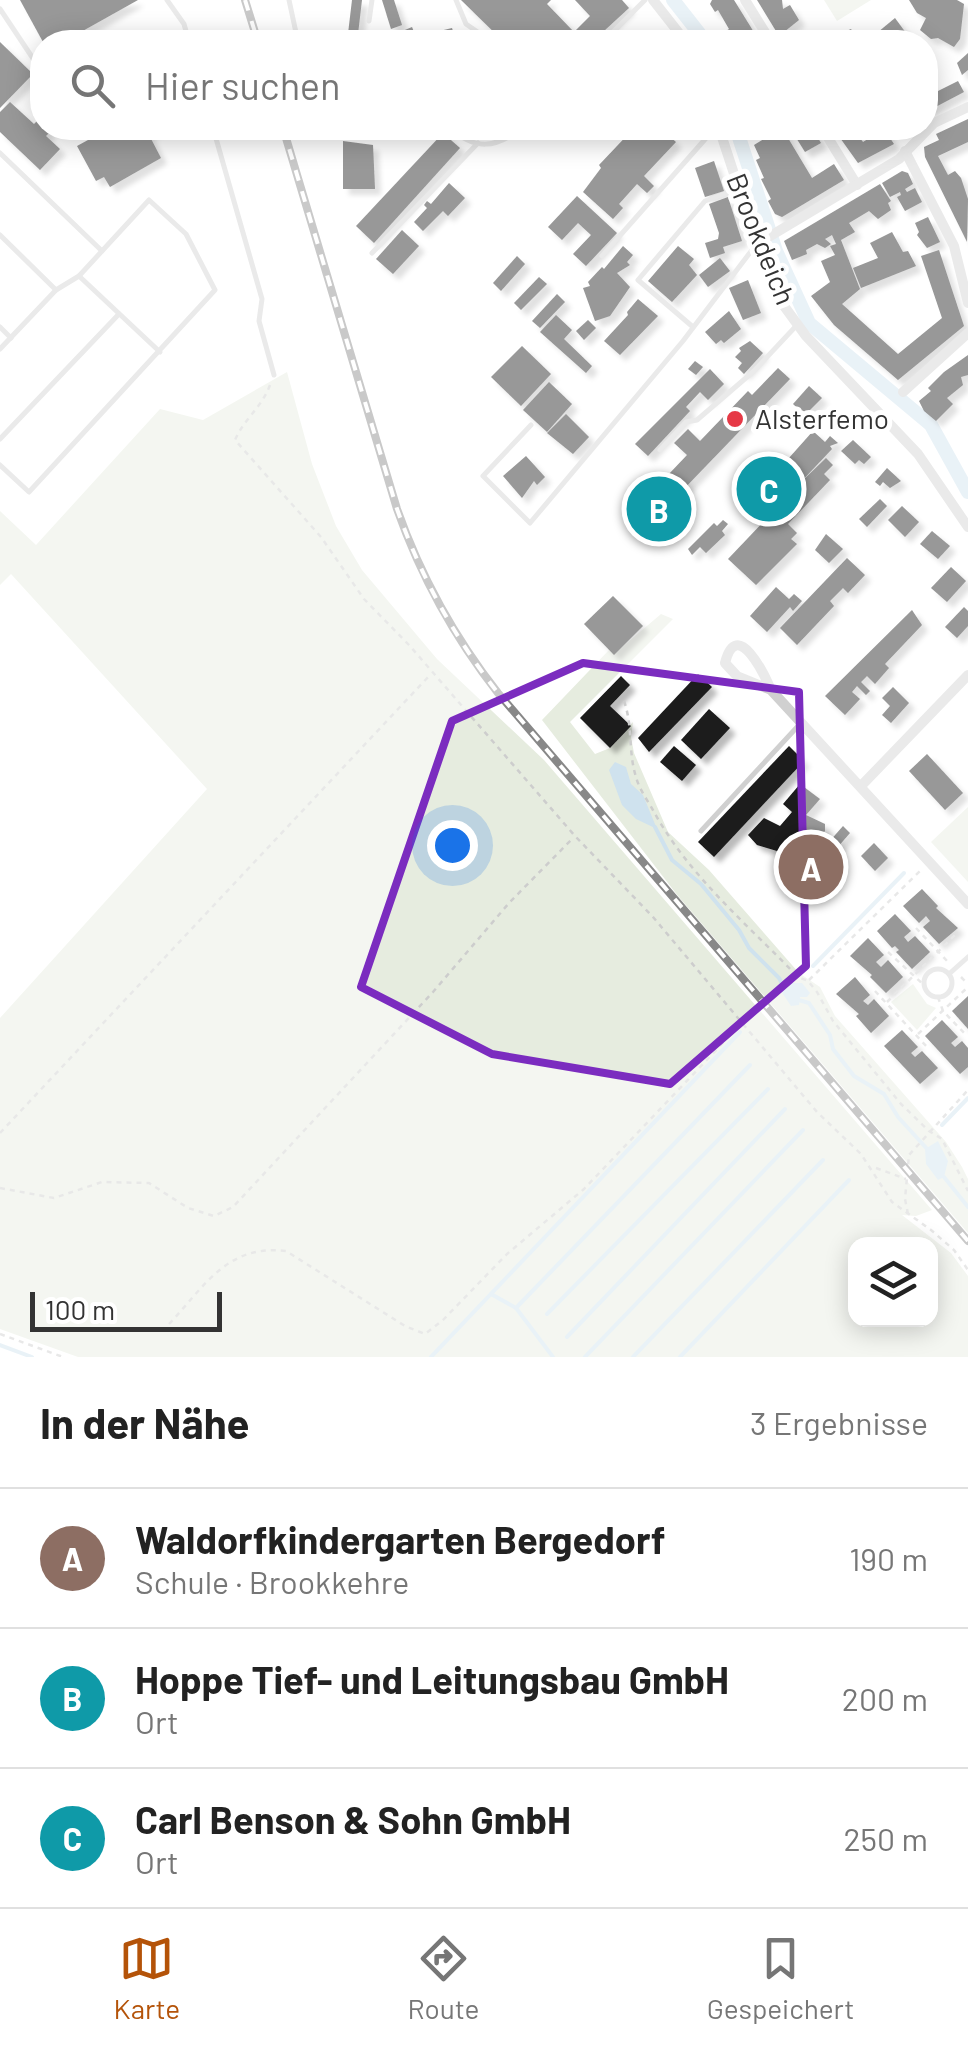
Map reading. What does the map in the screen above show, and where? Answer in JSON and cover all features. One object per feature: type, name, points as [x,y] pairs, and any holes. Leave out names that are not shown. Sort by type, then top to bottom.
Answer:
[{"type":"street","points":[[649,0],[675,30]]},
{"type":"street","points":[[745,0],[764,30]]},
{"type":"street","points":[[938,122],[968,107]]},
{"type":"street","name":"Brookdeich","points":[[727,140],[738,189],[762,242],[776,291],[798,325],[918,454],[968,528]]},
{"type":"street","points":[[829,140],[857,185]]},
{"type":"street","points":[[762,242],[857,185],[917,140]]},
{"type":"street","points":[[906,151],[954,246],[968,303]]},
{"type":"street","points":[[903,392],[968,333]]},
{"type":"street","points":[[771,690],[729,670],[725,663],[728,654],[734,648],[752,652],[771,690],[968,904]]},
{"type":"street","points":[[861,786],[968,675]]},
{"type":"lane","points":[[167,0],[186,30]]},
{"type":"lane","points":[[289,0],[295,30]]},
{"type":"lane","points":[[370,21],[372,0]]},
{"type":"lane","points":[[456,0],[466,24],[475,30]]},
{"type":"lane","points":[[615,30],[649,0]]},
{"type":"lane","points":[[0,9],[30,54]]},
{"type":"lane","points":[[216,140],[262,299],[259,321],[274,375]]},
{"type":"lane","points":[[463,140],[488,144],[502,140]]},
{"type":"lane","points":[[602,256],[713,140]]},
{"type":"lane","points":[[372,253],[478,143]]},
{"type":"lane","points":[[0,154],[102,251]]},
{"type":"lane","points":[[694,328],[638,280],[704,201],[738,189]]},
{"type":"lane","points":[[0,349],[56,290],[78,276],[149,200],[186,234],[215,290],[30,492],[0,465]]},
{"type":"lane","points":[[0,235],[56,290]]},
{"type":"lane","points":[[530,425],[483,476],[530,523],[762,242]]},
{"type":"lane","points":[[78,276],[160,352]]},
{"type":"lane","points":[[0,438],[118,314]]},
{"type":"lane","points":[[660,450],[686,422],[697,420],[754,371],[798,325]]},
{"type":"lane","points":[[0,327],[11,338]]},
{"type":"lane","points":[[701,831],[802,723]]},
{"type":"lane","points":[[952,972],[932,970],[926,976],[929,993],[938,997],[946,994],[952,987],[952,972],[968,956]]},
{"type":"path","points":[[274,375],[265,400],[242,424],[235,440],[321,538],[364,598],[575,836],[653,916],[818,1112],[872,1168],[892,1202],[942,1240],[968,1270]]},
{"type":"path","points":[[0,1134],[432,674]]},
{"type":"path","points":[[624,701],[631,721],[629,734],[636,780],[668,837],[738,920],[808,981],[833,1021],[900,1104],[942,1139],[968,1190]]},
{"type":"path","points":[[0,1188],[54,1198],[102,1182],[149,1183],[188,1208],[214,1216],[232,1207],[433,992],[509,902],[575,836]]},
{"type":"path","points":[[808,981],[929,862]]},
{"type":"path","points":[[916,928],[968,986],[917,1035]]},
{"type":"path","points":[[886,1002],[956,934]]},
{"type":"path","points":[[888,952],[925,986]]},
{"type":"path","points":[[875,991],[927,1047]]},
{"type":"path","points":[[938,997],[943,1010],[967,1036]]},
{"type":"path","points":[[169,1324],[224,1266],[246,1253],[265,1249],[286,1251],[405,1326],[426,1334],[507,1254],[584,1188],[742,1023]]},
{"type":"path","points":[[907,1216],[909,1155],[968,1090]]},
{"type":"path","points":[[872,1168],[907,1180]]},
{"type":"path","points":[[0,1334],[63,1357]]},
{"type":"highlighted area","points":[[583,663],[799,692],[806,966],[670,1084],[492,1054],[361,987],[452,721]]},
{"type":"shaded area","points":[[824,0],[871,0],[837,21]]},
{"type":"shaded area","points":[[287,372],[312,464],[336,526],[362,570],[437,659],[544,760],[932,1210],[916,1216],[902,1215],[930,1237],[848,1237],[848,1327],[938,1327],[938,1243],[968,1276],[968,1357],[78,1357],[0,1329],[0,1018],[207,789],[11,574],[0,585],[0,511],[36,545],[160,409],[203,420]]},
{"type":"shaded area","points":[[661,614],[673,619],[570,722],[595,754],[610,748],[633,722],[634,753],[668,832],[709,870],[799,973],[820,987],[835,1016],[946,1142],[968,1179],[968,1233],[678,896],[542,720],[609,650],[614,654]]},
{"type":"shaded area","points":[[968,807],[968,882],[931,842]]},
{"type":"shaded area","points":[[913,984],[927,1004],[936,1008],[917,1030],[891,1002]]},
{"type":"water","points":[[615,762],[626,767],[631,784],[643,795],[657,829],[636,819],[622,805],[609,770]]},
{"type":"water","points":[[791,983],[802,983],[810,993],[800,997],[799,1005],[791,1006],[781,991]]},
{"type":"water","points":[[938,1141],[948,1161],[944,1177],[938,1180],[926,1164],[925,1149]]},
{"type":"building","points":[[20,0],[138,0],[84,30],[36,30]]},
{"type":"building","points":[[352,0],[362,0],[358,30],[348,30]]},
{"type":"building","points":[[382,0],[394,0],[402,25],[391,29]]},
{"type":"building","points":[[461,0],[551,0],[547,4],[572,30],[492,30]]},
{"type":"building","points":[[575,0],[622,0],[629,8],[605,30],[576,30],[590,16]]},
{"type":"building","points":[[712,0],[734,0],[753,30],[728,30],[718,10],[715,12]]},
{"type":"building","points":[[757,0],[782,0],[783,9],[790,5],[799,20],[786,30],[775,30]]},
{"type":"building","points":[[909,0],[957,0],[964,4],[960,39],[954,47],[938,38],[938,30],[920,30],[926,18],[917,13]]},
{"type":"building","points":[[895,18],[904,30],[880,30]]},
{"type":"building","points":[[0,42],[30,71],[30,77],[0,108]]},
{"type":"building","points":[[968,53],[968,70],[962,75],[957,63]]},
{"type":"building","points":[[958,81],[964,92],[938,106],[938,91]]},
{"type":"building","points":[[10,102],[30,120],[30,140],[50,140],[60,149],[40,170],[0,132],[0,112]]},
{"type":"building","points":[[968,119],[968,142],[938,156],[948,175],[955,171],[961,178],[968,199],[967,242],[925,157],[924,147],[939,140],[938,133]]},
{"type":"building","points":[[88,140],[152,140],[161,158],[110,187],[104,177],[96,181],[77,146]]},
{"type":"building","points":[[436,140],[451,140],[460,148],[374,243],[356,226]]},
{"type":"building","points":[[623,140],[676,142],[644,176],[654,186],[647,193],[637,184],[619,204],[623,208],[613,219],[583,192],[601,168],[599,165]]},
{"type":"building","points":[[762,140],[789,140],[812,178],[834,164],[844,180],[782,217],[775,214],[768,201],[771,199],[761,179],[764,178],[756,160],[760,158],[754,145]]},
{"type":"building","points":[[798,140],[819,140],[821,143],[805,152]]},
{"type":"building","points":[[842,140],[891,140],[894,144],[858,163]]},
{"type":"building","points":[[343,141],[373,145],[375,189],[343,189]]},
{"type":"building","points":[[714,161],[724,191],[705,197],[695,168]]},
{"type":"building","points":[[902,171],[908,173],[913,184],[905,189],[907,192],[915,188],[922,202],[905,211],[897,197],[900,192],[890,197],[882,183]]},
{"type":"building","points":[[449,183],[465,198],[448,216],[443,211],[423,231],[414,222],[427,208],[427,201],[431,204]]},
{"type":"building","points":[[880,184],[891,201],[891,210],[878,219],[869,211],[849,223],[855,232],[841,240],[860,289],[842,304],[898,354],[942,318],[921,256],[939,250],[964,326],[898,380],[834,325],[811,296],[830,282],[821,261],[835,255],[830,246],[836,244],[832,235],[825,239],[831,244],[825,248],[817,244],[806,250],[807,254],[792,260],[784,241]]},
{"type":"building","points":[[577,196],[617,233],[586,266],[573,254],[591,235],[578,223],[562,240],[548,227]]},
{"type":"building","points":[[728,197],[742,241],[723,247],[725,253],[710,258],[705,243],[718,239],[719,233],[709,204]]},
{"type":"building","points":[[928,217],[940,242],[927,248],[917,235],[915,223]]},
{"type":"building","points":[[402,230],[419,246],[393,274],[376,259]]},
{"type":"building","points":[[892,232],[916,266],[861,288],[853,268],[878,258],[870,243]]},
{"type":"building","points":[[623,246],[633,255],[627,262],[630,265],[617,273],[630,287],[610,316],[595,321],[583,288],[590,286],[588,282]]},
{"type":"building","points":[[678,246],[694,259],[689,265],[697,275],[672,302],[648,281]]},
{"type":"building","points":[[517,256],[525,264],[501,291],[493,283]]},
{"type":"building","points":[[720,258],[730,271],[708,287],[699,275]]},
{"type":"building","points":[[539,277],[547,284],[521,310],[514,303]]},
{"type":"building","points":[[748,280],[761,313],[743,320],[729,288]]},
{"type":"building","points":[[557,294],[565,302],[540,328],[532,321]]},
{"type":"building","points":[[638,299],[658,316],[620,355],[604,341]]},
{"type":"building","points":[[729,311],[741,329],[724,343],[721,340],[716,344],[705,332]]},
{"type":"building","points":[[556,315],[572,330],[564,339],[592,366],[586,373],[540,332]]},
{"type":"building","points":[[588,320],[596,328],[584,340],[576,331]]},
{"type":"building","points":[[750,341],[763,353],[744,374],[738,368],[742,363],[735,357],[741,351],[739,348]]},
{"type":"building","points":[[522,346],[551,374],[521,406],[491,377]]},
{"type":"building","points":[[968,355],[968,375],[961,377],[963,385],[947,398],[953,404],[936,421],[919,401],[944,372]]},
{"type":"building","points":[[695,361],[703,367],[696,375],[688,369]]},
{"type":"building","points":[[778,368],[790,379],[679,494],[689,503],[655,539],[630,515],[687,455],[674,443],[688,429],[700,441],[748,391],[752,395]]},
{"type":"building","points":[[710,369],[724,384],[708,400],[700,392],[686,407],[690,411],[648,456],[635,444]]},
{"type":"building","points":[[549,382],[572,404],[547,432],[523,410]]},
{"type":"building","points":[[809,386],[822,398],[805,415],[793,404]]},
{"type":"building","points":[[566,414],[589,437],[573,454],[547,433]]},
{"type":"building","points":[[813,431],[825,442],[830,436],[838,443],[830,446],[832,449],[798,485],[826,458],[833,465],[824,474],[830,480],[788,524],[797,533],[791,539],[797,544],[756,585],[728,559],[767,518],[740,493],[772,460],[780,468]]},
{"type":"building","points":[[853,440],[871,457],[864,464],[859,460],[855,464],[841,451]]},
{"type":"building","points":[[526,456],[545,477],[537,485],[534,481],[522,498],[503,476]]},
{"type":"building","points":[[887,468],[901,481],[890,488],[875,482]]},
{"type":"building","points":[[880,499],[887,506],[867,527],[859,519]]},
{"type":"building","points":[[902,506],[919,522],[905,537],[888,520]]},
{"type":"building","points":[[723,520],[728,524],[722,531],[725,535],[706,553],[700,547],[692,555],[688,549],[714,523],[717,526]]},
{"type":"building","points":[[932,531],[950,546],[938,559],[920,544]]},
{"type":"building","points":[[826,534],[843,549],[829,563],[815,550]]},
{"type":"building","points":[[847,558],[865,575],[848,593],[843,588],[830,601],[834,606],[797,645],[780,628]]},
{"type":"building","points":[[951,567],[966,581],[947,602],[931,588]]},
{"type":"building","points":[[776,587],[789,599],[794,594],[802,601],[793,611],[790,607],[767,632],[750,616]]},
{"type":"building","points":[[613,596],[643,626],[614,655],[584,624]]},
{"type":"building","points":[[964,607],[968,611],[968,626],[957,638],[945,627]]},
{"type":"building","points":[[912,610],[922,625],[885,664],[889,668],[875,684],[867,676],[861,682],[870,691],[866,695],[857,686],[852,692],[860,699],[845,715],[825,696]]},
{"type":"building","points":[[698,674],[712,687],[649,752],[638,738]]},
{"type":"building","points":[[621,676],[630,685],[610,706],[631,726],[610,748],[580,718]]},
{"type":"building","points":[[893,687],[909,703],[891,723],[882,715],[890,706],[882,698]]},
{"type":"building","points":[[709,709],[730,728],[701,759],[681,740]]},
{"type":"building","points":[[674,746],[696,765],[682,781],[660,762]]},
{"type":"building","points":[[789,746],[804,761],[714,857],[698,842]]},
{"type":"building","points":[[927,754],[963,793],[945,810],[909,771]]},
{"type":"building","points":[[800,784],[820,799],[806,815],[825,824],[825,831],[794,850],[777,851],[757,845],[748,835],[764,818],[780,826],[792,812],[783,804]]},
{"type":"building","points":[[843,826],[850,833],[832,861],[821,851]]},
{"type":"building","points":[[874,843],[888,858],[875,871],[861,856]]},
{"type":"building","points":[[922,889],[958,928],[939,944],[923,927],[930,921],[926,916],[919,923],[903,906]]},
{"type":"building","points":[[895,914],[911,931],[904,937],[908,942],[915,936],[930,952],[912,969],[896,952],[899,950],[892,948],[877,931]]},
{"type":"building","points":[[868,938],[884,955],[876,962],[881,967],[888,960],[903,977],[886,993],[850,956]]},
{"type":"building","points":[[855,977],[870,995],[863,1001],[868,1005],[874,999],[889,1016],[871,1033],[856,1016],[859,1014],[836,994]]},
{"type":"building","points":[[968,996],[968,1029],[952,1011]]},
{"type":"building","points":[[942,1020],[958,1037],[951,1043],[955,1047],[962,1041],[968,1048],[968,1067],[960,1074],[925,1036]]},
{"type":"building","points":[[902,1030],[918,1047],[911,1053],[915,1057],[922,1051],[938,1068],[920,1084],[884,1046]]},
{"type":"waterway","points":[[673,0],[697,30]]},
{"type":"waterway","points":[[740,140],[776,251],[809,323],[931,425],[968,492]]},
{"type":"waterway","points":[[655,827],[672,860],[701,884],[785,989]]},
{"type":"waterway","points":[[813,966],[904,873]]},
{"type":"waterway","points":[[795,999],[809,1003],[830,1035],[833,1049],[854,1076],[884,1094],[898,1117],[929,1151]]},
{"type":"waterway","points":[[431,1357],[740,1032]]},
{"type":"waterway","points":[[516,1308],[750,1065]]},
{"type":"waterway","points":[[547,1314],[768,1089]]},
{"type":"waterway","points":[[942,1125],[968,1098]]},
{"type":"waterway","points":[[567,1337],[785,1109]]},
{"type":"waterway","points":[[585,1357],[803,1130]]},
{"type":"waterway","points":[[633,1357],[823,1160]]},
{"type":"waterway","points":[[944,1177],[968,1207]]},
{"type":"waterway","points":[[680,1357],[849,1180]]},
{"type":"waterway","points":[[491,1294],[516,1308],[553,1357]]},
{"type":"waterway","points":[[0,1345],[32,1357]]},
{"type":"railway","points":[[245,0],[254,30]]},
{"type":"railway","points":[[287,140],[397,509],[417,559],[453,628],[498,693],[968,1241]]},
{"type":"place","name":"Alsterfemo","points":[[735,419]]},
{"type":"place","name":"Carl Benson & Sohn GmbH","points":[[769,489]]},
{"type":"place","name":"Hoppe Tief- und Leitungsbau GmbH","points":[[659,509]]},
{"type":"place","name":"Waldorfkindergarten Bergedorf","points":[[811,867]]}]
